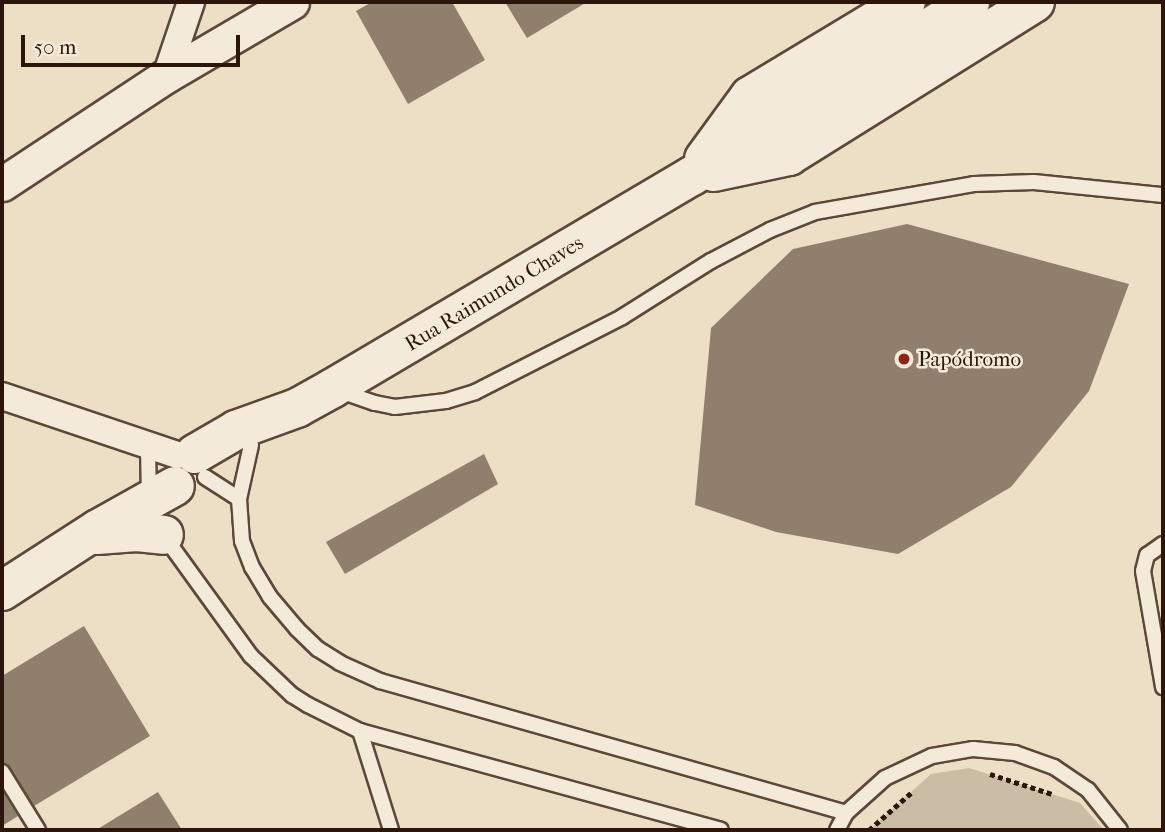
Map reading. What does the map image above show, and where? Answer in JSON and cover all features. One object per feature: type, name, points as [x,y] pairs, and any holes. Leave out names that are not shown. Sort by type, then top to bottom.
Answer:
[{"type":"main road","name":"Rua Raimundo Chaves","points":[[692,176],[750,96],[906,2]]},
{"type":"main road","name":"Rua Raimundo Chaves","points":[[168,481],[236,430],[297,408],[333,388],[692,176],[970,2]]},
{"type":"main road","name":"Rua Raimundo Chaves","points":[[692,176],[789,156],[1035,2]]},
{"type":"main road","name":"Rua Raimundo Chaves","points":[[168,481],[251,445],[297,408]]},
{"type":"main road","points":[[2,591],[93,533],[136,532],[168,481]]},
{"type":"street","points":[[166,76],[191,2]]},
{"type":"street","points":[[2,184],[166,76],[292,2]]},
{"type":"street","points":[[2,396],[168,481]]},
{"type":"lane","points":[[333,388],[375,403],[396,407],[446,401],[475,392],[622,317],[723,254],[770,229],[815,212],[974,184],[1034,182],[1163,195]]},
{"type":"lane","points":[[251,445],[239,499],[242,541],[252,567],[270,597],[318,649],[340,663],[380,681],[846,813]]},
{"type":"lane","points":[[168,481],[239,499]]},
{"type":"lane","points":[[168,481],[251,656],[292,695],[360,731],[721,830]]},
{"type":"lane","points":[[1163,544],[1147,555],[1143,563],[1163,687]]},
{"type":"lane","points":[[360,731],[391,830]]},
{"type":"lane","points":[[836,830],[846,813],[885,778],[932,755],[973,749],[1015,753],[1054,767],[1088,790],[1120,830]]},
{"type":"lane","points":[[2,772],[38,830]]},
{"type":"path","points":[[982,772],[1056,795]]},
{"type":"path","points":[[869,830],[921,783]]},
{"type":"shaded area","points":[[969,768],[1080,803],[1104,830],[869,830],[931,774]]},
{"type":"building","points":[[372,2],[452,2],[485,60],[408,104],[356,11]]},
{"type":"building","points":[[505,2],[587,2],[527,38]]},
{"type":"building","name":"Papódromo","points":[[907,224],[1129,284],[1089,391],[1011,487],[898,554],[776,532],[695,505],[711,328],[793,249]]},
{"type":"building","points":[[484,454],[498,484],[345,574],[326,542]]},
{"type":"building","points":[[84,626],[150,736],[34,806],[10,767],[2,762],[2,676]]},
{"type":"building","points":[[2,790],[18,816],[2,826]]},
{"type":"building","points":[[158,792],[182,830],[96,830]]},
{"type":"place","name":"Papódromo","points":[[904,359]]}]
